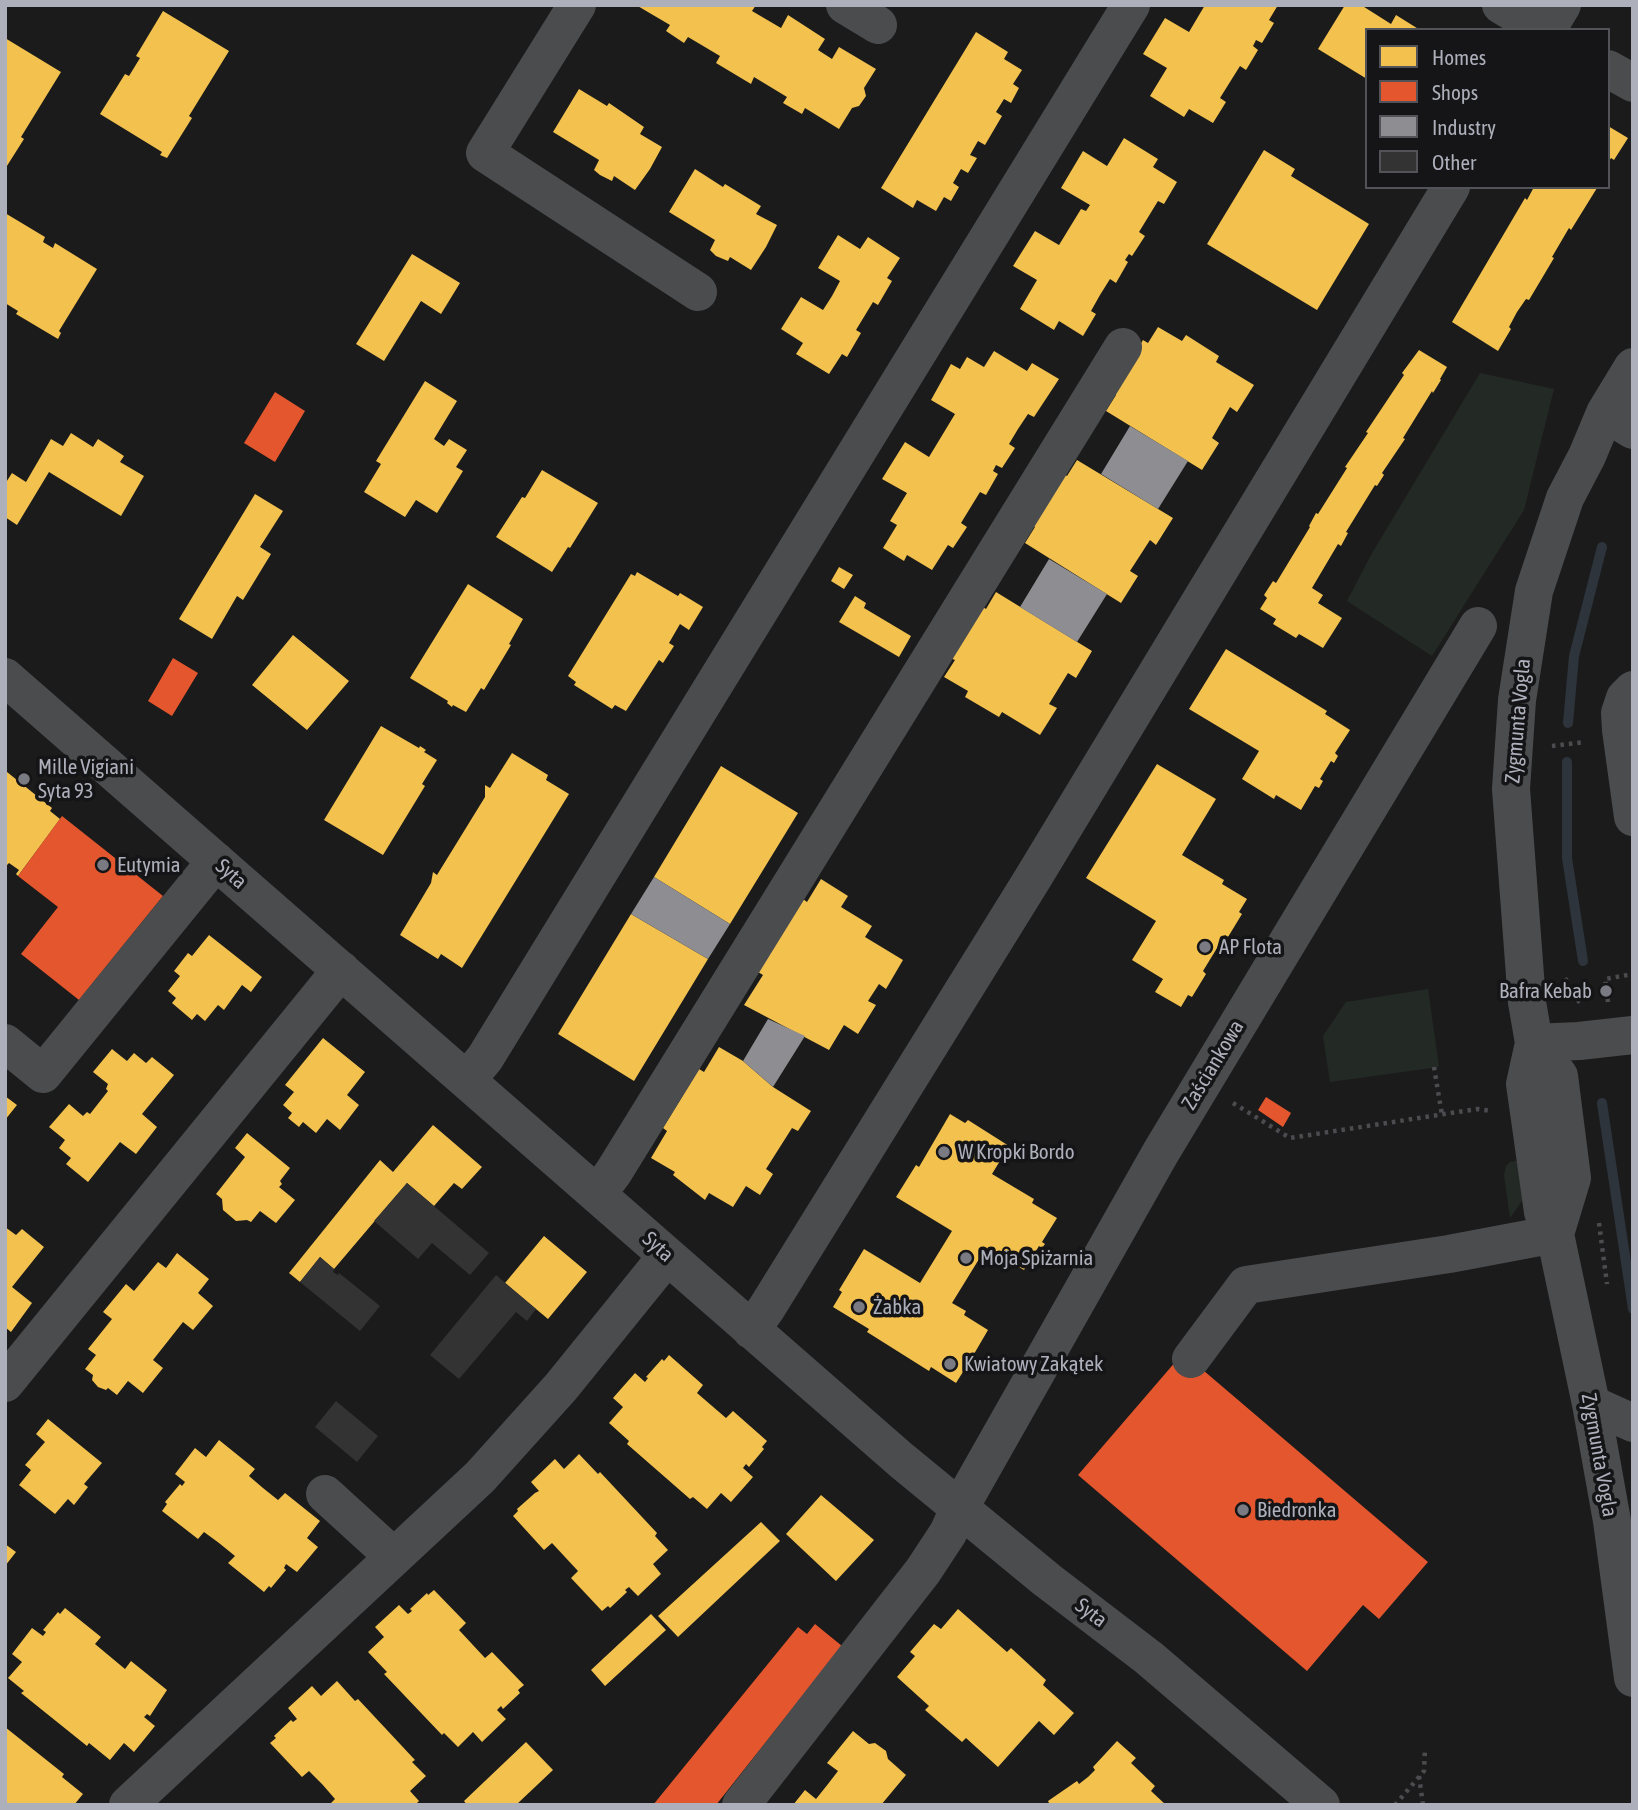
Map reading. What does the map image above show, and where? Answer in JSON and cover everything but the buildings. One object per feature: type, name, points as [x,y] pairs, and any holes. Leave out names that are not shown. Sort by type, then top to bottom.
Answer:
[{"type":"street","points":[[577,5],[485,153],[698,292]]},
{"type":"street","points":[[845,5],[878,25]]},
{"type":"street","points":[[467,1080],[485,1058],[1131,5]]},
{"type":"street","points":[[1501,5],[1541,28]]},
{"type":"street","points":[[1546,28],[1562,5]]},
{"type":"street","points":[[1610,70],[1633,83]]},
{"type":"street","points":[[751,1329],[766,1309],[1033,878],[1450,189]]},
{"type":"street","points":[[597,1194],[613,1173],[1123,347]]},
{"type":"street","points":[[1619,422],[1633,367]]},
{"type":"street","name":"Zygmunta Vogla","points":[[1619,422],[1587,456],[1565,498],[1534,592],[1517,700],[1511,789],[1526,989],[1534,1043],[1559,1076],[1572,1178],[1555,1234],[1591,1404],[1622,1508],[1633,1678]]},
{"type":"street","name":"Zaściankowa","points":[[741,1805],[923,1571],[948,1532],[958,1509],[1202,1083],[1478,626]]},
{"type":"street","name":"Syta","points":[[5,677],[958,1509],[1149,1658],[1308,1801]]},
{"type":"street","points":[[1633,691],[1625,698],[1620,713],[1620,730],[1633,817]]},
{"type":"street","points":[[5,1043],[43,1074],[216,861]]},
{"type":"street","points":[[5,1383],[341,970]]},
{"type":"street","points":[[1534,1043],[1579,1041],[1621,1022]]},
{"type":"street","points":[[1191,1359],[1246,1285],[1449,1254],[1555,1234]]},
{"type":"street","points":[[128,1805],[480,1477],[561,1387],[667,1256]]},
{"type":"street","points":[[1591,1404],[1633,1423]]},
{"type":"street","points":[[325,1494],[394,1558]]},
{"type":"path","points":[[1548,758],[1548,745],[1556,747],[1592,741]]},
{"type":"path","points":[[1563,974],[1576,999],[1585,1005]]},
{"type":"path","points":[[1621,1022],[1605,979],[1633,974]]},
{"type":"path","points":[[1434,1068],[1442,1115]]},
{"type":"path","points":[[1202,1083],[1290,1138],[1477,1109],[1497,1111]]},
{"type":"path","points":[[1598,1219],[1608,1288]]},
{"type":"path","points":[[1395,1805],[1424,1771],[1425,1749]]},
{"type":"path","points":[[1419,1776],[1423,1805]]},
{"type":"shaded area","points":[[1480,373],[1554,389],[1524,510],[1432,656],[1347,601],[1371,555]]},
{"type":"shaded area","points":[[1428,989],[1439,1067],[1330,1082],[1323,1036],[1346,1002]]},
{"type":"shaded area","points":[[1524,1159],[1522,1201],[1510,1218],[1504,1175],[1506,1166],[1510,1162]]},
{"type":"waterway","points":[[1568,723],[1574,656],[1602,547]]},
{"type":"waterway","points":[[1567,762],[1567,858],[1583,961]]},
{"type":"waterway","points":[[1602,1103],[1633,1309]]},
{"type":"place","name":"Mille Vigiani Syta 93","points":[[24,779]]},
{"type":"place","name":"Eutymia","points":[[103,865]]},
{"type":"place","name":"AP Flota","points":[[1205,947]]},
{"type":"place","name":"Bafra Kebab","points":[[1606,991]]},
{"type":"place","name":"W Kropki Bordo","points":[[944,1152]]},
{"type":"place","name":"Moja Spiżarnia","points":[[966,1258]]},
{"type":"place","name":"Żabka","points":[[859,1307]]},
{"type":"place","name":"Kwiatowy Zakątek","points":[[950,1364]]},
{"type":"place","name":"Biedronka","points":[[1243,1510]]}]
